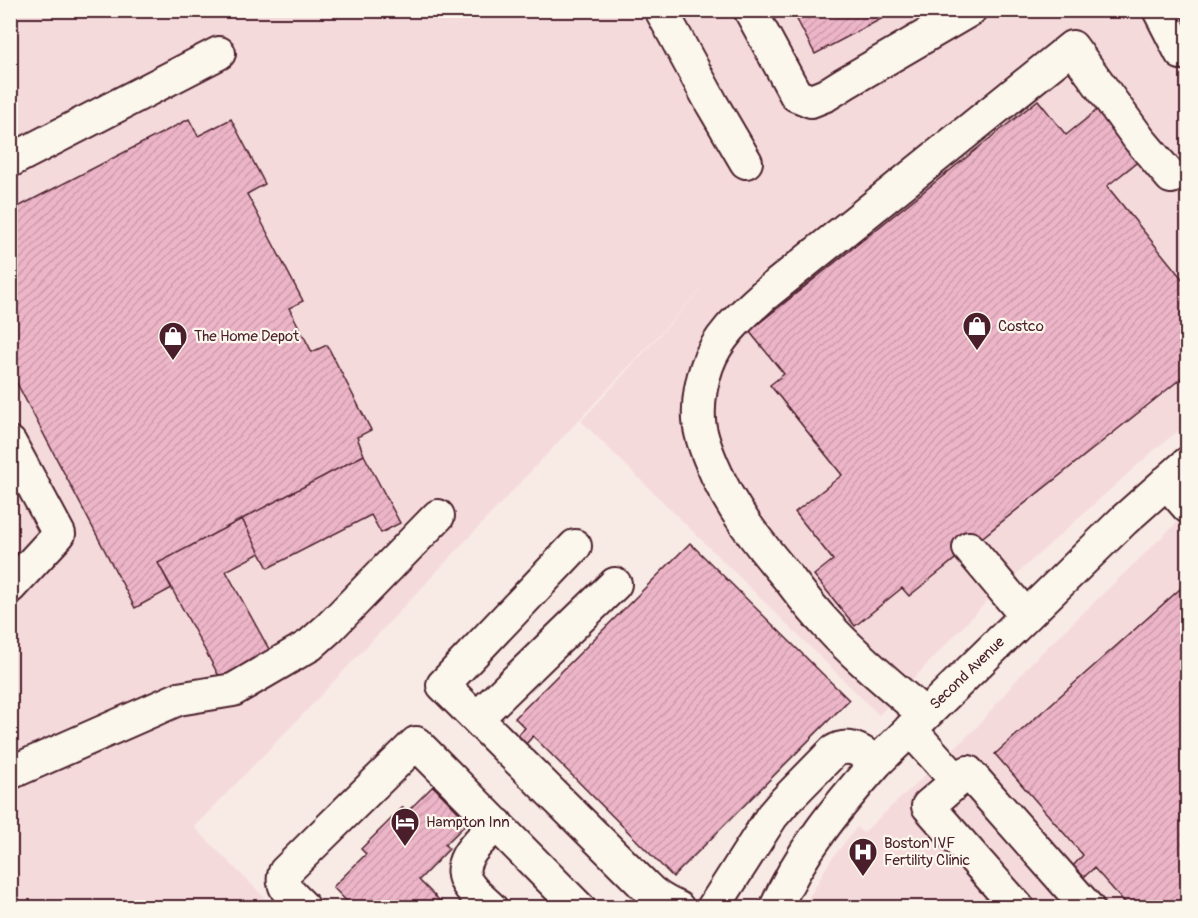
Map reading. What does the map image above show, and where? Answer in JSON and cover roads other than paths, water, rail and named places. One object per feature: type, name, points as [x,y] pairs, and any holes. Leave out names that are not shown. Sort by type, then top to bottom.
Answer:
[{"type":"street","points":[[661,10],[746,162]]},
{"type":"street","points":[[750,10],[796,94],[811,101],[826,95],[970,10]]},
{"type":"street","points":[[1159,10],[1181,52],[1188,49]]},
{"type":"street","points":[[957,781],[917,722],[827,625],[765,551],[730,502],[706,449],[699,421],[700,396],[707,366],[719,342],[739,318],[764,296],[1072,47],[1139,139],[1182,179]]},
{"type":"street","points":[[10,161],[219,53]]},
{"type":"street","points":[[10,442],[59,534],[10,587]]},
{"type":"street","points":[[1177,472],[1188,507]]},
{"type":"street","name":"Second Avenue","points":[[777,908],[792,875],[815,840],[877,762],[1124,520],[1177,472]]},
{"type":"street","points":[[10,773],[177,699],[233,690],[310,645],[438,516]]},
{"type":"street","points":[[575,546],[443,685],[644,885],[666,903],[678,908]]},
{"type":"street","points":[[969,548],[1026,616]]},
{"type":"street","points":[[477,718],[615,584]]},
{"type":"street","points":[[304,908],[286,889],[283,878],[285,872],[416,744],[579,908]]},
{"type":"street","points":[[713,908],[772,816],[833,753],[838,749],[850,747],[877,762]]},
{"type":"street","points":[[1018,908],[928,806],[968,772],[1088,908]]},
{"type":"street","points":[[491,908],[470,887],[463,874],[463,866],[470,852],[496,824]]},
{"type":"place","name":"Costco","points":[[977,352]]},
{"type":"place","name":"The Home Depot","points":[[173,362]]},
{"type":"place","name":"Hampton Inn","points":[[405,848]]},
{"type":"place","name":"Boston IVF Fertility Clinic","points":[[863,878]]}]
